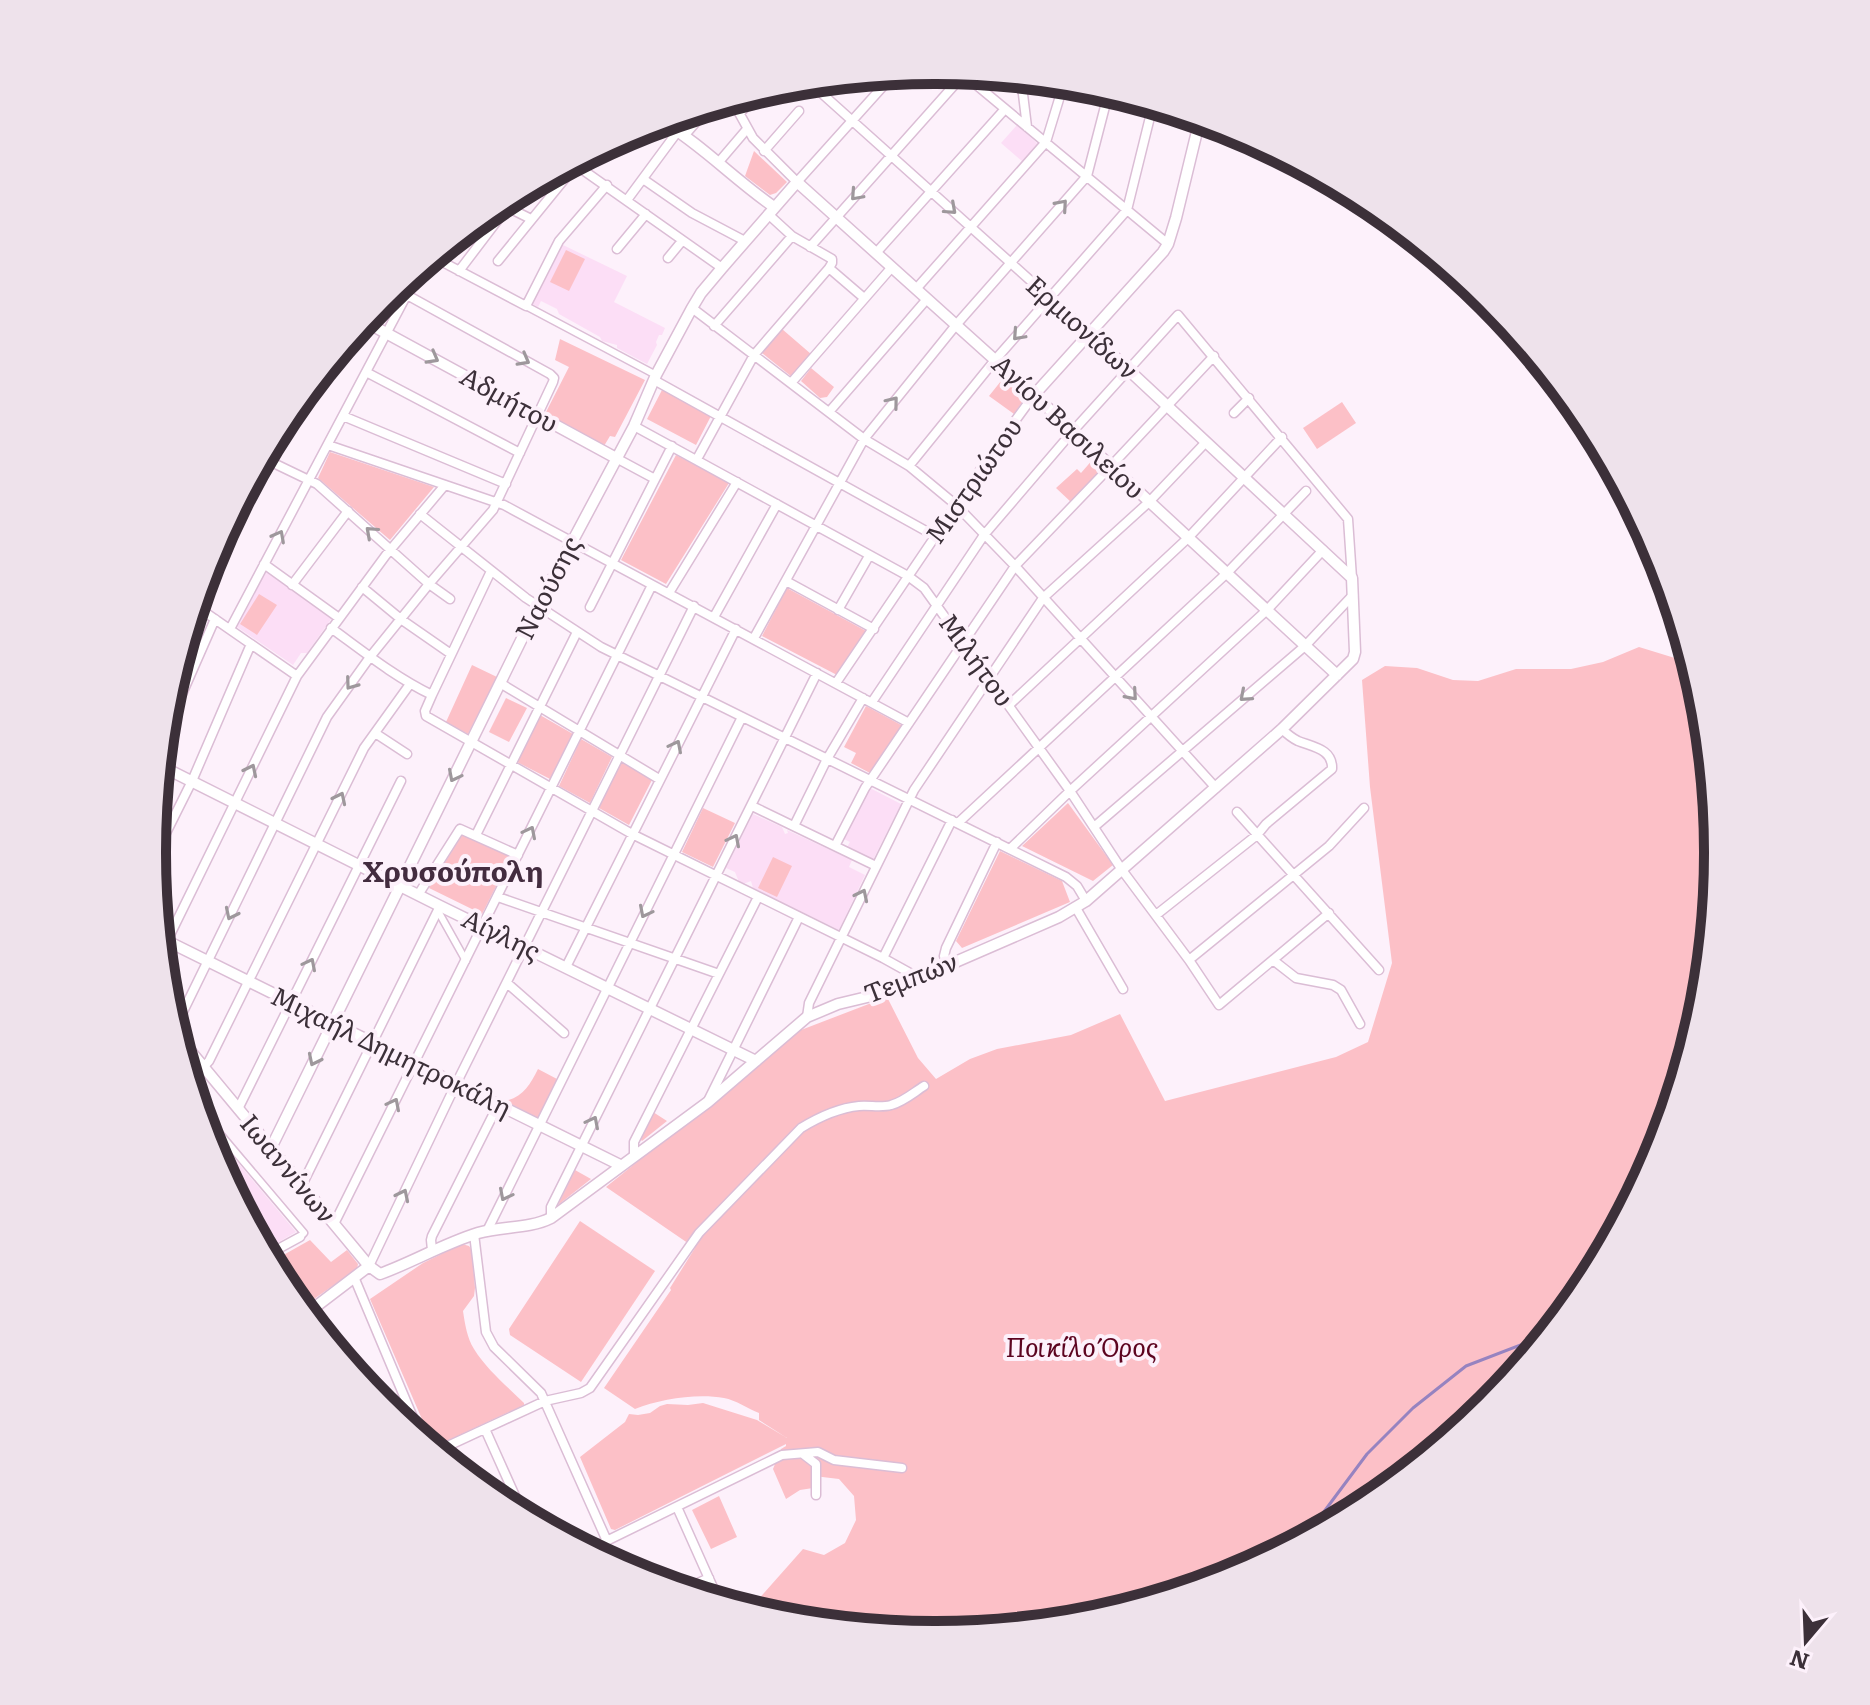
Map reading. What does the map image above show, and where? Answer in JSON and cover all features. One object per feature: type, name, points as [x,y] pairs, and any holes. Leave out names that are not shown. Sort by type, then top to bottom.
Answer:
[{"type":"street","points":[[810,247],[954,85]]},
{"type":"street","name":"Ναούσης","points":[[271,1148],[538,606],[634,426],[692,308],[701,293],[771,210],[883,86]]},
{"type":"street","points":[[979,86],[1168,244]]},
{"type":"street","points":[[1022,90],[1027,127]]},
{"type":"street","name":"Ερμιονίδων","points":[[822,93],[1090,334],[1352,578]]},
{"type":"street","points":[[916,289],[1046,142],[1060,95]]},
{"type":"street","points":[[754,638],[864,439],[956,325],[1087,176],[1106,104]]},
{"type":"street","points":[[740,113],[745,108]]},
{"type":"street","points":[[876,253],[1005,109]]},
{"type":"street","points":[[738,110],[747,129],[764,151],[797,182]]},
{"type":"street","points":[[764,151],[799,111]]},
{"type":"street","points":[[909,466],[995,360],[1127,210],[1150,115]]},
{"type":"street","points":[[627,200],[691,124]]},
{"type":"street","points":[[676,129],[771,210],[792,236],[832,259],[829,268],[754,355],[697,459]]},
{"type":"street","points":[[718,163],[747,129]]},
{"type":"street","name":"Μιστριώτου","points":[[836,683],[1034,395],[1163,252],[1176,218],[1197,131]]},
{"type":"street","points":[[583,170],[722,268]]},
{"type":"street","points":[[643,179],[692,213],[745,241]]},
{"type":"street","points":[[498,261],[560,182]]},
{"type":"street","name":"Αγίου Βασιλείου","points":[[797,182],[1034,395],[1337,675]]},
{"type":"street","points":[[526,306],[550,254],[607,185]]},
{"type":"street","points":[[515,210],[531,219]]},
{"type":"street","points":[[617,249],[646,214]]},
{"type":"street","points":[[459,271],[488,228]]},
{"type":"street","points":[[714,326],[792,236]]},
{"type":"street","points":[[668,258],[682,241]]},
{"type":"street","points":[[443,263],[935,536]]},
{"type":"street","points":[[791,383],[892,267]]},
{"type":"street","points":[[829,268],[864,298]]},
{"type":"street","points":[[183,1011],[327,717],[370,657],[493,510],[554,378],[407,295],[230,629]]},
{"type":"street","points":[[829,412],[927,299]]},
{"type":"street","points":[[692,308],[864,439],[909,466],[956,505],[1216,788]]},
{"type":"street","points":[[794,826],[827,759],[937,607],[984,535],[1178,315],[1348,519],[1352,578]]},
{"type":"street","name":"Αδμήτου","points":[[375,327],[655,479]]},
{"type":"street","points":[[835,846],[870,780],[1015,566],[1214,356]]},
{"type":"street","points":[[366,372],[520,453]]},
{"type":"street","points":[[1234,413],[1249,398]]},
{"type":"street","points":[[343,416],[506,484]]},
{"type":"street","name":"Μιλήτου","points":[[634,426],[908,576],[924,588],[1219,1005],[1273,960]]},
{"type":"street","points":[[1009,705],[1188,538],[1282,437]]},
{"type":"street","points":[[807,1017],[809,1003],[908,800],[1043,598],[1149,502],[1206,442]]},
{"type":"street","points":[[328,445],[497,502],[909,723]]},
{"type":"street","points":[[590,607],[672,446]]},
{"type":"street","points":[[273,462],[309,479],[450,599]]},
{"type":"street","points":[[669,593],[737,482]]},
{"type":"street","points":[[170,928],[297,676],[391,549],[445,485]]},
{"type":"street","points":[[883,958],[955,821],[1227,573],[1306,491]]},
{"type":"street","points":[[714,617],[777,504]]},
{"type":"street","points":[[292,585],[348,511]]},
{"type":"street","points":[[420,514],[538,606],[618,656],[1066,877],[1077,886],[1081,904],[1123,989]]},
{"type":"street","points":[[1011,848],[1267,610],[1323,550]]},
{"type":"street","points":[[838,610],[869,556]]},
{"type":"street","points":[[264,564],[339,618]]},
{"type":"street","points":[[491,571],[432,695],[426,716],[632,834],[883,958],[916,979]]},
{"type":"street","name":"Τεμπών","points":[[369,1266],[375,1273],[381,1274],[474,1234],[551,1218],[708,1102],[807,1017],[838,1004],[884,993],[1019,935],[1081,904],[1282,729],[1353,659],[1352,578]]},
{"type":"street","points":[[786,581],[874,629]]},
{"type":"street","points":[[334,1224],[652,585]]},
{"type":"street","points":[[362,587],[451,654]]},
{"type":"street","points":[[1094,827],[1305,646],[1353,594]]},
{"type":"street","points":[[316,1307],[369,1266],[694,606]]},
{"type":"street","points":[[205,612],[297,676]]},
{"type":"street","points":[[185,688],[215,619]]},
{"type":"street","points":[[331,628],[410,684],[432,695]]},
{"type":"street","points":[[566,967],[736,629]]},
{"type":"street","points":[[476,835],[577,632]]},
{"type":"street","points":[[167,831],[251,644]]},
{"type":"street","points":[[551,1218],[551,1207],[817,673]]},
{"type":"street","points":[[500,683],[659,779]]},
{"type":"street","points":[[199,1073],[249,982],[364,748],[410,684]]},
{"type":"street","points":[[487,1231],[742,717]]},
{"type":"street","points":[[1156,915],[1257,835],[1332,769],[1329,755],[1296,740],[1282,729]]},
{"type":"street","points":[[375,733],[407,754]]},
{"type":"street","name":"Αίγλης","points":[[171,771],[439,908],[756,1061]]},
{"type":"street","points":[[238,1109],[401,781]]},
{"type":"street","points":[[752,806],[876,866]]},
{"type":"street","points":[[1189,960],[1329,846],[1364,808]]},
{"type":"street","points":[[1237,812],[1379,970]]},
{"type":"street","points":[[418,895],[460,829],[518,855]]},
{"type":"street","points":[[947,966],[944,956],[946,948],[997,842]]},
{"type":"street","points":[[498,897],[719,974]]},
{"type":"street","points":[[634,1155],[634,1142],[758,897]]},
{"type":"street","points":[[439,908],[466,961]]},
{"type":"street","points":[[302,1185],[439,908]]},
{"type":"street","points":[[1329,913],[1273,960],[1296,978],[1333,985],[1341,990],[1360,1024]]},
{"type":"street","points":[[708,1102],[799,917]]},
{"type":"street","name":"Μιχαήλ Δημητροκάλη","points":[[172,944],[620,1165]]},
{"type":"street","points":[[507,983],[564,1033]]},
{"type":"street","name":"Ιωαννίνων","points":[[195,1056],[369,1266]]},
{"type":"street","points":[[448,1446],[545,1401],[590,1388],[699,1233],[801,1128],[818,1117],[841,1109],[892,1105],[924,1086]]},
{"type":"street","points":[[432,1250],[432,1236],[498,1105]]},
{"type":"street","points":[[220,1134],[304,1233],[277,1250]]},
{"type":"street","points":[[474,1234],[486,1332],[494,1347],[536,1387],[545,1401],[607,1541]]},
{"type":"street","points":[[354,1277],[412,1415]]},
{"type":"street","points":[[485,1429],[515,1495]]},
{"type":"street","points":[[600,1544],[782,1455],[818,1452],[834,1460]]},
{"type":"street","points":[[803,1454],[816,1464]]},
{"type":"street","points":[[816,1464],[834,1460],[902,1468]]},
{"type":"street","points":[[816,1464],[816,1495]]},
{"type":"street","points":[[677,1507],[713,1588]]},
{"type":"street","points":[[698,1583],[709,1578]]},
{"type":"shaded area","points":[[1017,125],[1039,145],[1023,162],[1001,143]]},
{"type":"shaded area","points":[[563,245],[627,276],[614,302],[665,328],[647,364],[617,348],[617,345],[602,341],[559,314],[557,309],[541,301],[538,307],[532,304]]},
{"type":"shaded area","points":[[266,572],[332,618],[307,653],[301,653],[293,665],[237,627]]},
{"type":"shaded area","points":[[870,788],[901,804],[873,860],[847,847],[850,842],[844,839]]},
{"type":"shaded area","points":[[753,814],[782,827],[785,834],[787,830],[852,860],[849,867],[865,875],[839,930],[753,888],[751,881],[739,882],[735,872],[726,868]]},
{"type":"shaded area","points":[[225,1147],[296,1232],[274,1245]]},
{"type":"green space","points":[[754,151],[787,182],[776,193],[770,195],[745,176]]},
{"type":"green space","points":[[566,250],[585,259],[569,291],[550,282]]},
{"type":"green space","points":[[782,329],[811,354],[792,377],[762,353]]},
{"type":"green space","points":[[560,339],[645,380],[615,437],[610,436],[604,446],[545,414],[569,367],[555,360]]},
{"type":"green space","points":[[811,368],[834,387],[827,397],[820,398],[801,381]]},
{"type":"green space","points":[[1005,376],[1027,395],[1014,414],[989,396]]},
{"type":"green space","points":[[662,390],[711,416],[696,445],[647,419]]},
{"type":"green space","points":[[1342,402],[1356,423],[1317,449],[1303,428]]},
{"type":"green space","points":[[330,452],[434,487],[390,540],[318,478]]},
{"type":"green space","points":[[676,455],[729,483],[666,584],[621,560]]},
{"type":"green space","points":[[1094,458],[1105,467],[1072,503],[1056,488],[1077,469],[1081,473]]},
{"type":"green space","points":[[787,588],[866,631],[837,675],[762,636]]},
{"type":"green space","points":[[259,594],[277,605],[257,635],[240,624]]},
{"type":"green space","name":"Ποικίλο Όρος","points":[[1639,647],[1678,659],[1697,752],[1704,852],[1697,953],[1689,1002],[1663,1100],[1645,1147],[1601,1237],[1545,1320],[1513,1359],[1442,1430],[1403,1462],[1319,1518],[1229,1563],[1134,1595],[1035,1614],[935,1621],[885,1619],[835,1614],[758,1600],[803,1549],[824,1555],[845,1543],[856,1520],[854,1496],[839,1479],[814,1476],[813,1488],[800,1490],[786,1499],[773,1469],[786,1444],[615,1530],[611,1529],[580,1457],[625,1422],[629,1414],[650,1413],[667,1404],[703,1403],[757,1420],[787,1438],[759,1420],[759,1413],[728,1399],[702,1396],[679,1398],[635,1409],[604,1388],[671,1290],[695,1248],[606,1187],[801,1030],[887,997],[918,1058],[936,1079],[970,1059],[997,1049],[1071,1035],[1120,1014],[1165,1101],[1336,1057],[1368,1042],[1392,963],[1370,787],[1362,680],[1385,666],[1417,668],[1453,680],[1478,681],[1516,669],[1571,669],[1603,662]]},
{"type":"green space","points":[[472,665],[497,677],[468,734],[446,722]]},
{"type":"green space","points":[[506,698],[527,708],[509,742],[489,732]]},
{"type":"green space","points":[[866,706],[903,726],[870,773],[851,763],[856,753],[844,747]]},
{"type":"green space","points":[[540,715],[573,734],[550,779],[517,762]]},
{"type":"green space","points":[[581,739],[612,757],[590,803],[559,786]]},
{"type":"green space","points":[[621,762],[652,780],[629,825],[599,808]]},
{"type":"green space","points":[[1068,803],[1113,865],[1093,881],[1022,846]]},
{"type":"green space","points":[[703,808],[735,823],[713,867],[682,852]]},
{"type":"green space","points":[[462,835],[511,857],[482,914],[429,888]]},
{"type":"green space","points":[[1000,851],[1062,881],[1070,902],[962,948],[956,941]]},
{"type":"green space","points":[[773,857],[792,866],[777,897],[758,888]]},
{"type":"green space","points":[[538,1069],[557,1079],[538,1118],[505,1101],[525,1090]]},
{"type":"green space","points":[[653,1112],[667,1121],[642,1141],[641,1140]]},
{"type":"green space","points":[[575,1170],[591,1179],[558,1205]]},
{"type":"green space","points":[[580,1221],[655,1271],[581,1382],[510,1335],[509,1329]]},
{"type":"green space","points":[[310,1240],[331,1262],[347,1250],[358,1264],[357,1269],[311,1301],[281,1256]]},
{"type":"green space","points":[[462,1244],[472,1250],[474,1296],[463,1311],[470,1340],[485,1364],[524,1403],[443,1443],[426,1428],[370,1299],[423,1263]]},
{"type":"green space","points":[[719,1496],[737,1537],[711,1549],[692,1510]]},
{"type":"waterway","points":[[1318,1519],[1367,1454],[1413,1408],[1466,1366],[1526,1343]]},
{"type":"district","name":"Χρυσούπολη","points":[[453,872]]}]
